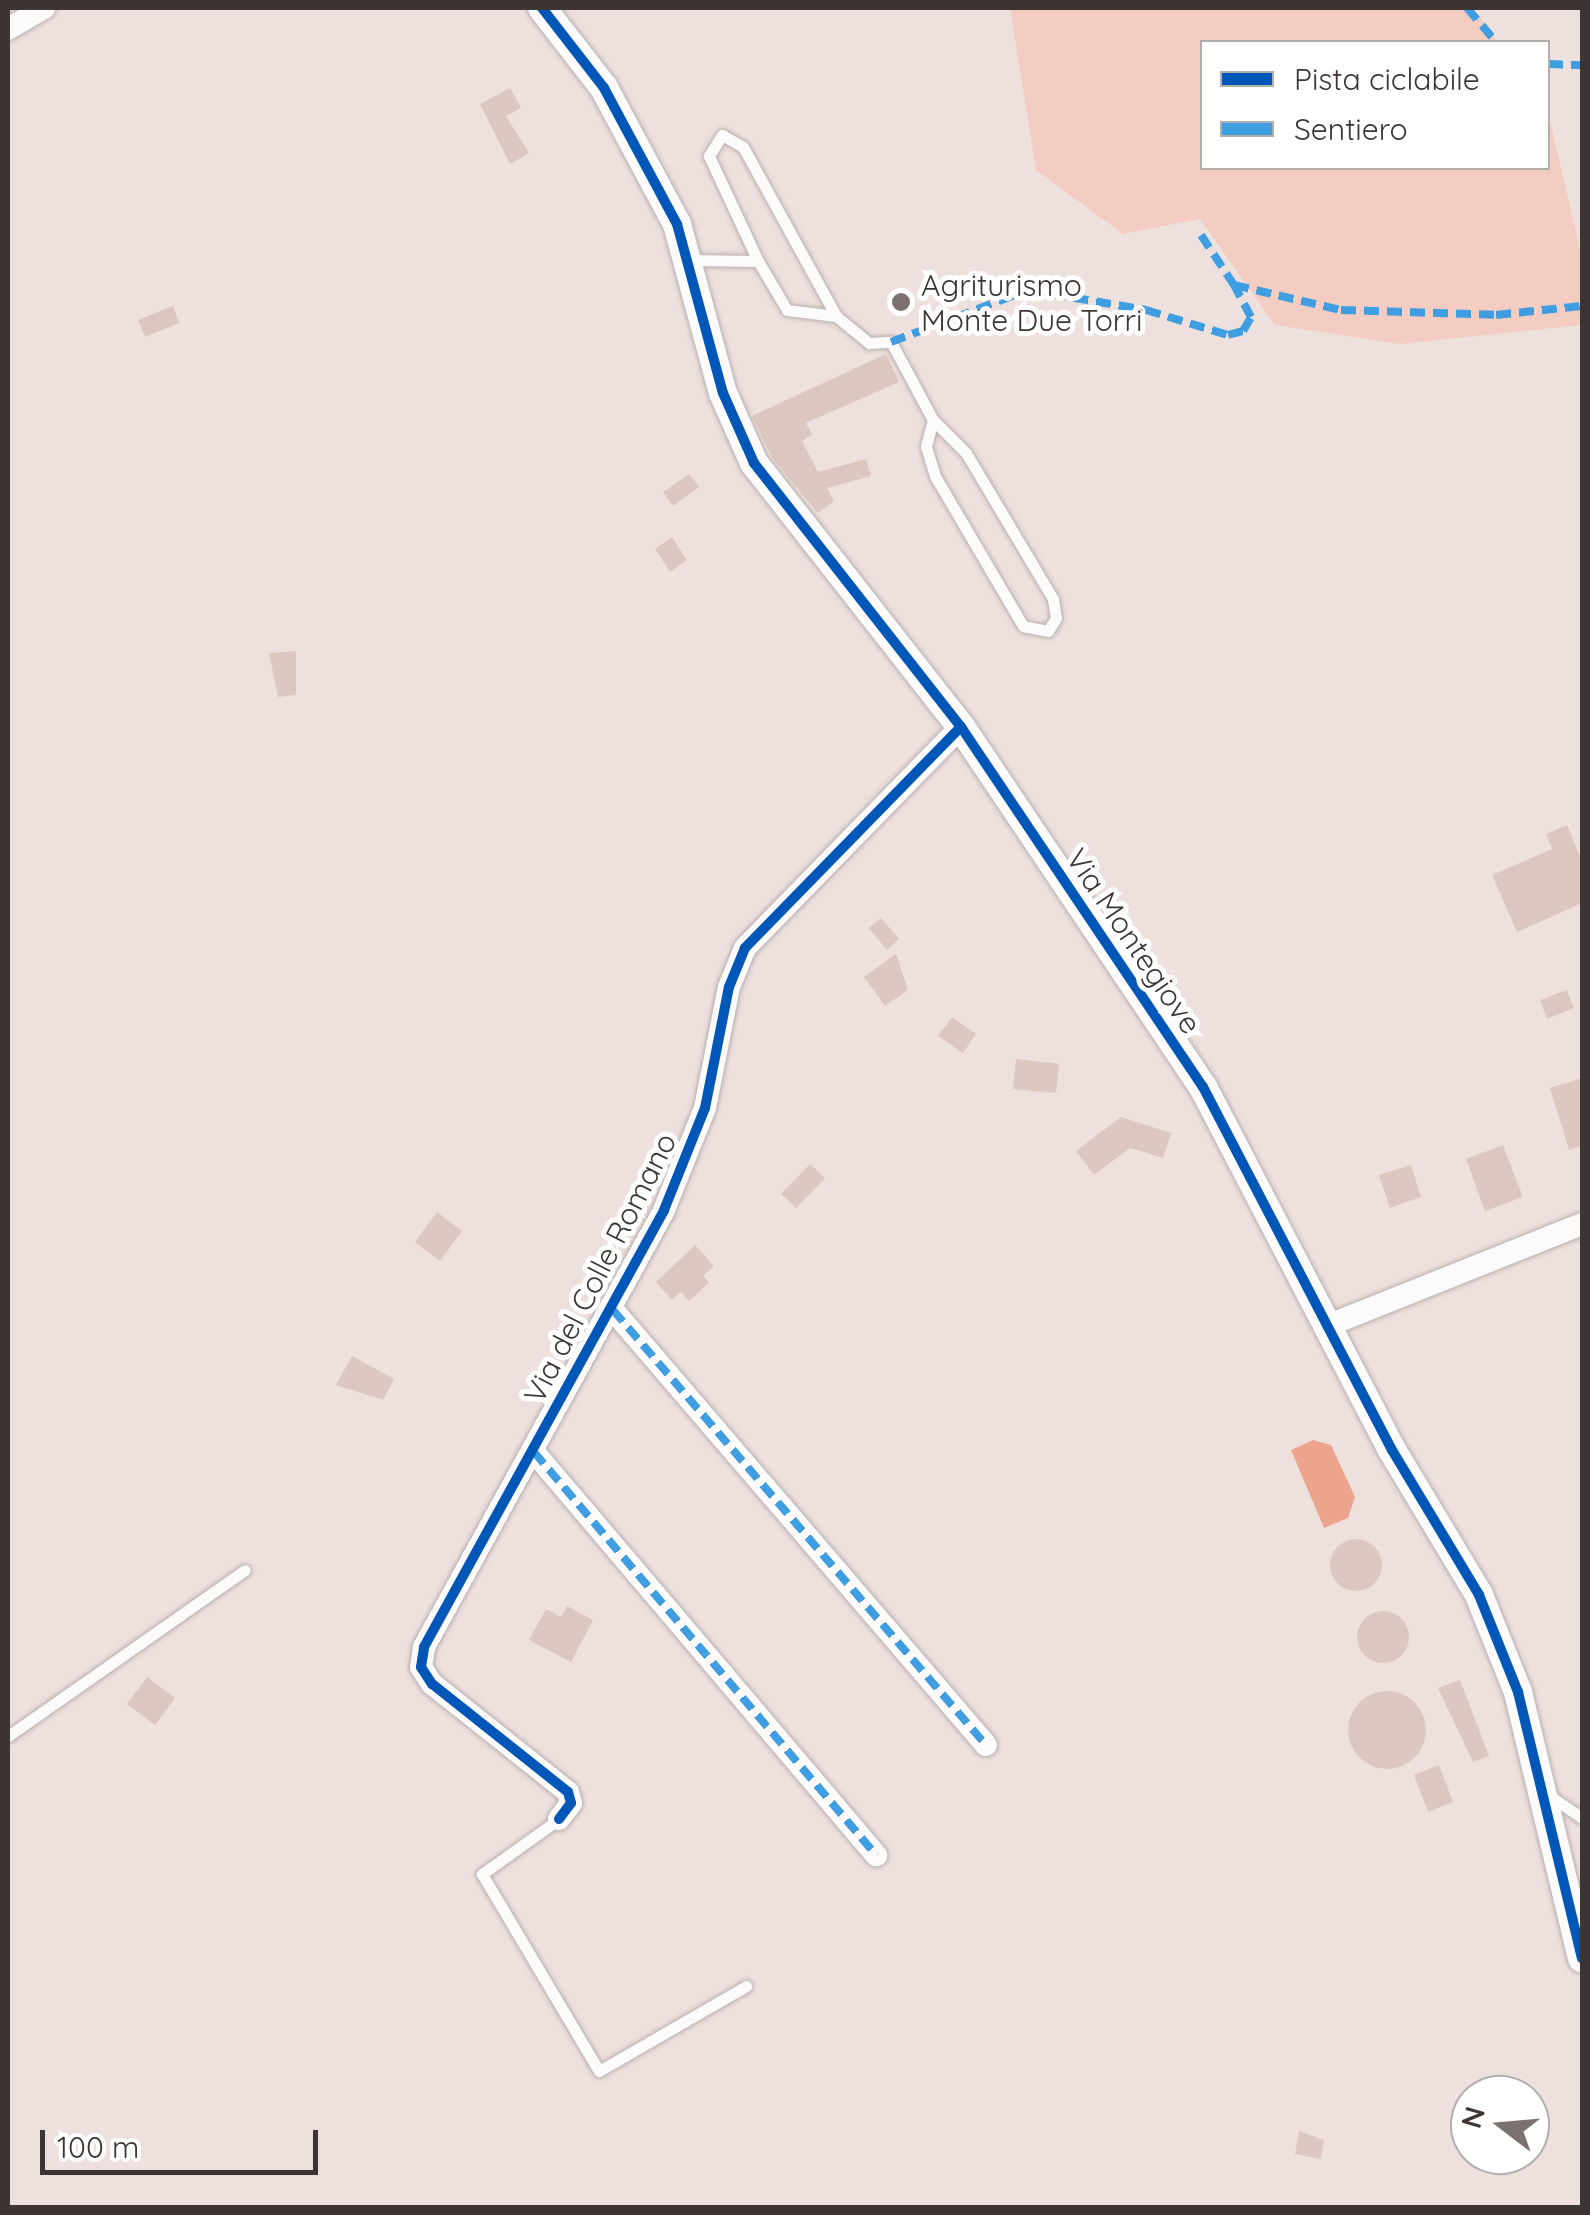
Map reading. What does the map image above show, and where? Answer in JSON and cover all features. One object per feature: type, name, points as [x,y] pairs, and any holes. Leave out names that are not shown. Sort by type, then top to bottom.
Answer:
[{"type":"street","points":[[8,29],[44,8]]},
{"type":"street","name":"Via Montegiove","points":[[542,8],[619,113],[689,260],[723,393],[754,463],[961,727],[1216,1109],[1327,1326],[1489,1613],[1518,1692],[1582,1958]]},
{"type":"street","name":"Via del Colle Romano","points":[[559,1819],[571,1803],[568,1792],[432,1684],[420,1661],[613,1310],[694,1139],[729,987],[746,948],[961,727]]},
{"type":"street","points":[[1327,1326],[1582,1224]]},
{"type":"street","name":"Via del Colle Romano","points":[[613,1310],[986,1745]]},
{"type":"street","points":[[534,1452],[876,1856]]},
{"type":"lane","points":[[836,316],[787,310],[708,156],[722,135],[743,147],[836,316],[869,342],[891,342],[933,420],[966,453],[1052,599],[1056,618],[1048,631],[1023,626],[935,476],[926,446],[933,420]]},
{"type":"lane","points":[[689,260],[758,260]]},
{"type":"lane","points":[[8,1736],[245,1570]]},
{"type":"lane","points":[[1540,1788],[1582,1818]]},
{"type":"lane","name":"Via del Colle Romano","points":[[559,1819],[482,1874],[599,2071],[746,1986]]},
{"type":"shaded area","points":[[1010,8],[1473,8],[1497,40],[1200,40],[1200,170],[1550,170],[1550,121],[1582,258],[1582,325],[1400,344],[1275,325],[1200,219],[1123,234],[1036,170]]},
{"type":"shaded area","points":[[1313,1440],[1331,1445],[1355,1497],[1348,1518],[1324,1528],[1291,1450]]},
{"type":"building","points":[[510,88],[521,108],[506,116],[529,153],[510,164],[480,104]]},
{"type":"building","points":[[173,306],[179,323],[145,337],[138,320]]},
{"type":"building","points":[[886,354],[899,382],[806,423],[812,435],[802,441],[818,472],[866,459],[871,476],[827,488],[834,501],[818,513],[773,459],[752,416]]},
{"type":"building","points":[[689,474],[699,487],[673,506],[663,492]]},
{"type":"building","points":[[672,537],[687,560],[670,572],[655,549]]},
{"type":"building","points":[[296,651],[296,695],[278,697],[269,653]]},
{"type":"building","points":[[1567,825],[1582,861],[1582,903],[1517,932],[1492,875],[1552,849],[1546,834]]},
{"type":"building","points":[[881,918],[899,939],[887,950],[869,928]]},
{"type":"building","points":[[896,954],[908,990],[885,1006],[864,977]]},
{"type":"building","points":[[1567,990],[1574,1008],[1547,1019],[1540,1000]]},
{"type":"building","points":[[952,1017],[976,1034],[963,1053],[938,1036]]},
{"type":"building","points":[[1016,1059],[1059,1064],[1056,1093],[1013,1089]]},
{"type":"building","points":[[1582,1078],[1582,1146],[1569,1150],[1550,1088]]},
{"type":"building","points":[[1121,1117],[1171,1133],[1163,1158],[1130,1148],[1094,1175],[1076,1151]]},
{"type":"building","points":[[1503,1145],[1523,1197],[1485,1211],[1466,1159]]},
{"type":"building","points":[[810,1164],[825,1178],[796,1208],[781,1194]]},
{"type":"building","points":[[1411,1165],[1421,1197],[1390,1208],[1379,1175]]},
{"type":"building","points":[[437,1212],[462,1231],[440,1261],[415,1242]]},
{"type":"building","points":[[695,1245],[714,1266],[703,1276],[709,1283],[689,1301],[681,1292],[672,1300],[656,1282]]},
{"type":"building","points":[[352,1356],[394,1379],[383,1400],[336,1385]]},
{"type":"building","points":[[1356,1539],[1374,1547],[1382,1565],[1374,1583],[1356,1591],[1338,1583],[1330,1565],[1338,1547]]},
{"type":"building","points":[[567,1606],[593,1620],[571,1662],[529,1640],[546,1609],[561,1617]]},
{"type":"building","points":[[1383,1611],[1402,1618],[1409,1637],[1402,1656],[1383,1663],[1364,1656],[1357,1637],[1364,1618]]},
{"type":"building","points":[[147,1677],[175,1698],[155,1725],[127,1704]]},
{"type":"building","points":[[1460,1680],[1489,1756],[1473,1762],[1438,1688]]},
{"type":"building","points":[[1387,1691],[1402,1694],[1414,1703],[1423,1715],[1423,1745],[1414,1757],[1402,1766],[1387,1769],[1372,1766],[1360,1757],[1351,1745],[1348,1730],[1351,1715],[1360,1703],[1372,1694]]},
{"type":"building","points":[[1439,1765],[1453,1802],[1428,1812],[1414,1775]]},
{"type":"building","points":[[1299,2131],[1324,2140],[1321,2159],[1295,2154]]},
{"type":"marked path","points":[[1467,8],[1494,40]]},
{"type":"marked path","points":[[1550,64],[1582,65]]},
{"type":"marked path","points":[[1201,235],[1234,285]]},
{"type":"marked path","points":[[891,342],[1028,290],[1146,310],[1228,335],[1243,331],[1251,317],[1234,285],[1341,310],[1496,315],[1582,306]]},
{"type":"marked path","points":[[613,1310],[986,1745]]},
{"type":"marked path","points":[[534,1452],[876,1855]]},
{"type":"cycle path","points":[[542,8],[604,88],[677,224],[723,393],[754,463],[961,727],[1203,1087],[1392,1450],[1479,1595],[1518,1692],[1582,1958]]},
{"type":"cycle path","points":[[559,1819],[571,1803],[568,1792],[432,1684],[421,1667],[424,1647],[664,1210],[705,1108],[729,987],[745,948],[961,727]]},
{"type":"place","name":"Agriturismo Monte Due Torri","points":[[901,302]]}]
